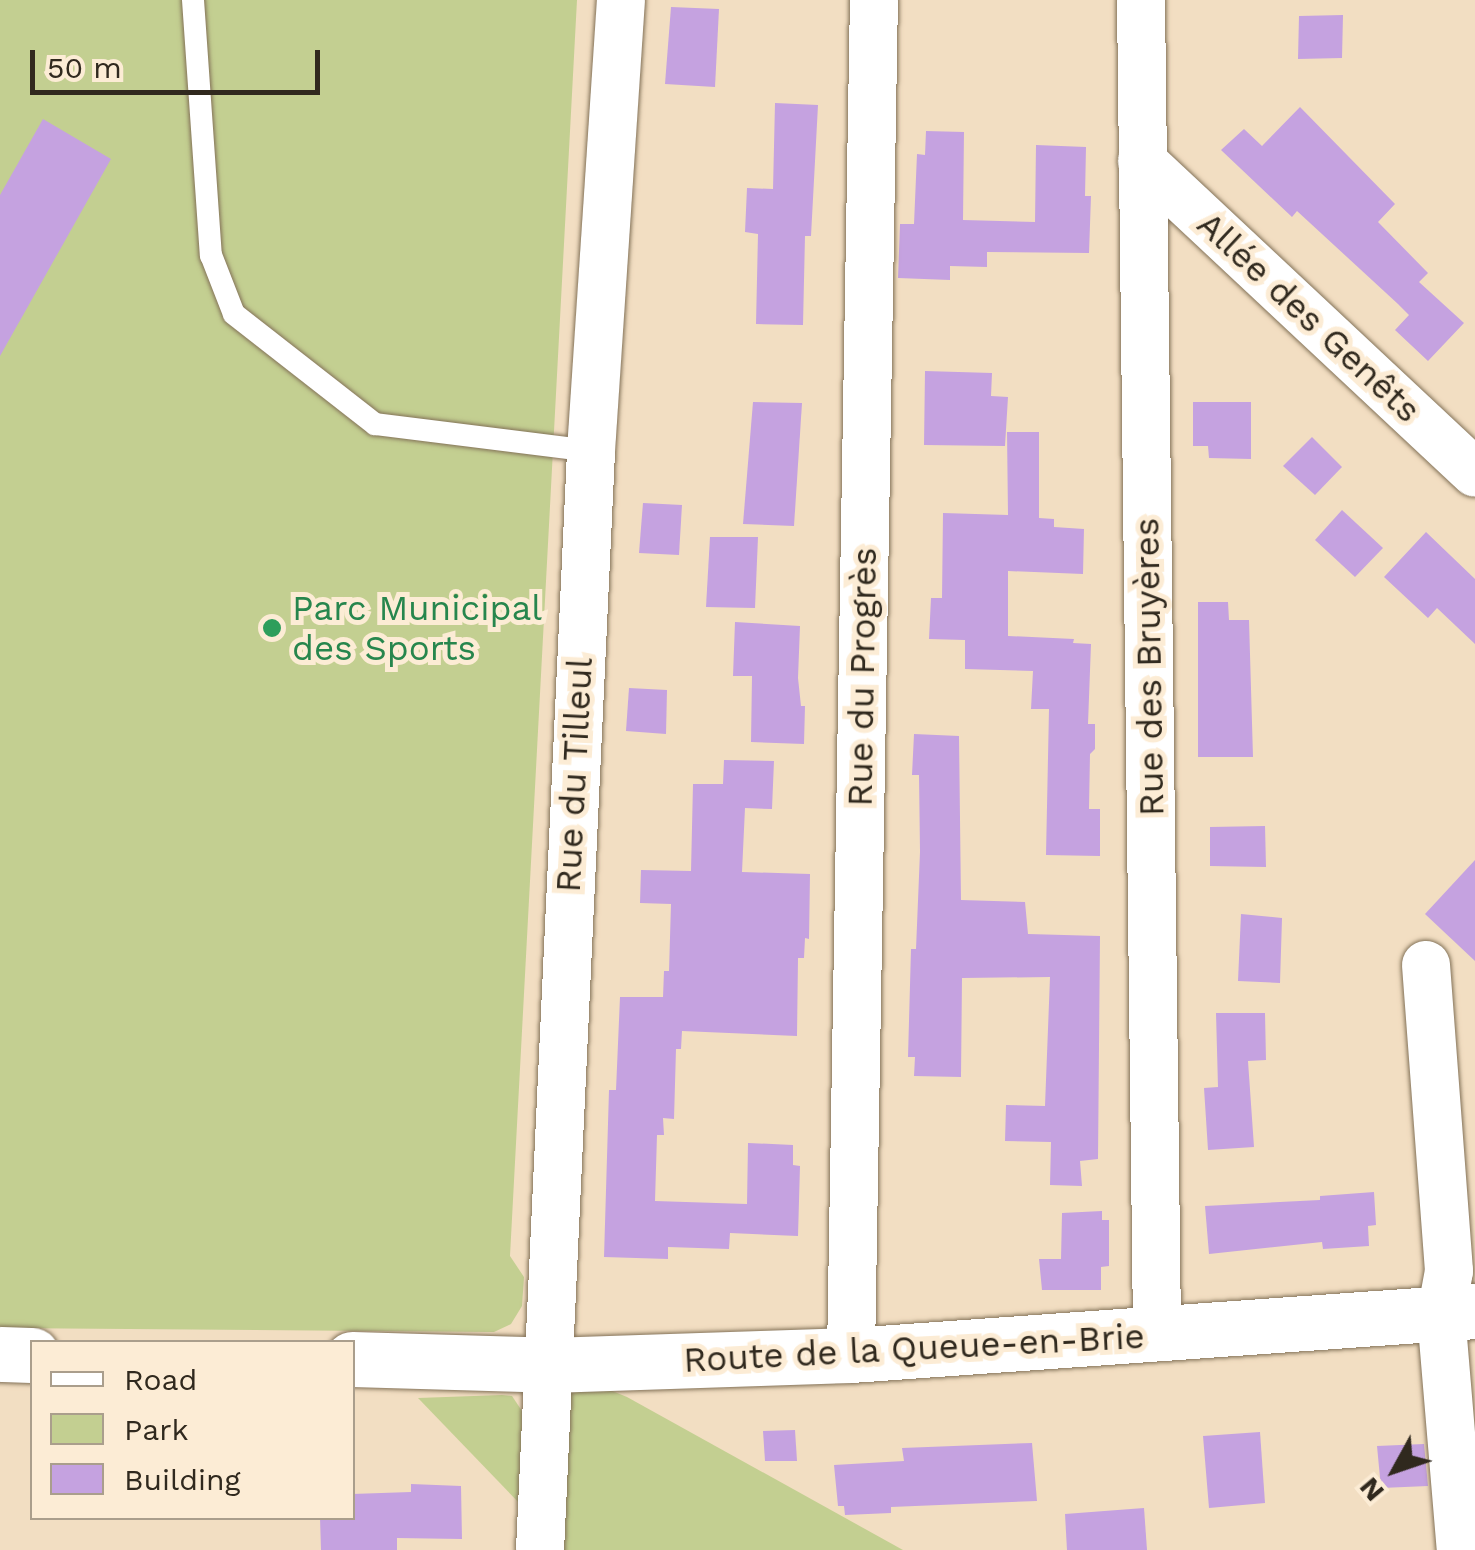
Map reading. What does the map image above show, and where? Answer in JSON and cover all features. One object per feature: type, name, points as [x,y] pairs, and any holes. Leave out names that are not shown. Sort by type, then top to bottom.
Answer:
[{"type":"main road","name":"Route de la Queue-en-Brie","points":[[355,1359],[549,1365],[851,1355],[1458,1312]]},
{"type":"main road","points":[[0,1354],[30,1355]]},
{"type":"street","name":"Rue du Tilleul","points":[[540,1550],[591,451],[621,0]]},
{"type":"street","name":"Rue du Progrès","points":[[851,1355],[874,0]]},
{"type":"street","name":"Rue des Bruyères","points":[[1141,0],[1157,1334]]},
{"type":"street","name":"Allée des Genêts","points":[[1142,161],[1475,473]]},
{"type":"street","points":[[1426,965],[1449,1271],[1458,1312],[1461,1550]]},
{"type":"lane","points":[[192,0],[211,254],[234,314],[375,424],[591,451]]},
{"type":"green space","name":"Parc Municipal des Sports","points":[[0,0],[577,0],[510,1256],[524,1277],[522,1306],[511,1324],[494,1332],[0,1328]]},
{"type":"green space","points":[[549,1365],[627,1397],[903,1550],[540,1550]]},
{"type":"green space","points":[[512,1396],[522,1411],[521,1505],[418,1398]]},
{"type":"building","points":[[671,7],[719,9],[715,87],[665,84]]},
{"type":"building","points":[[1343,15],[1342,58],[1298,59],[1299,16]]},
{"type":"building","points":[[775,103],[818,105],[811,236],[805,236],[803,325],[756,324],[758,234],[745,232],[747,188],[773,189]]},
{"type":"building","points":[[1300,107],[1395,204],[1378,222],[1428,273],[1419,282],[1464,323],[1428,361],[1395,330],[1409,315],[1297,211],[1292,217],[1221,150],[1244,129],[1262,146]]},
{"type":"building","points":[[43,119],[111,159],[0,356],[0,195]]},
{"type":"building","points":[[926,131],[964,132],[963,220],[1035,222],[1036,145],[1086,147],[1085,196],[1091,196],[1089,253],[987,252],[987,267],[950,266],[950,280],[898,278],[900,224],[914,224],[917,154],[925,155]]},
{"type":"building","points":[[925,371],[992,373],[991,396],[1008,397],[1005,446],[924,445]]},
{"type":"building","points":[[753,402],[802,403],[794,526],[743,524]]},
{"type":"building","points":[[1193,402],[1251,402],[1251,459],[1209,458],[1208,446],[1193,446]]},
{"type":"building","points":[[1007,432],[1039,432],[1039,518],[1054,519],[1054,527],[1084,529],[1083,574],[1008,571],[1008,636],[1074,639],[1073,643],[1091,644],[1088,724],[1095,724],[1095,749],[1090,754],[1089,809],[1100,809],[1100,856],[1046,855],[1049,709],[1031,709],[1033,671],[965,669],[965,640],[929,639],[931,598],[942,598],[943,513],[1008,515]]},
{"type":"building","points":[[1312,437],[1342,467],[1315,495],[1283,466]]},
{"type":"building","points":[[643,503],[682,505],[679,555],[639,553]]},
{"type":"building","points":[[1342,510],[1383,548],[1355,577],[1315,540]]},
{"type":"building","points":[[1426,532],[1475,579],[1475,644],[1437,608],[1428,618],[1384,577]]},
{"type":"building","points":[[710,537],[758,537],[755,608],[706,607]]},
{"type":"building","points":[[1198,602],[1228,602],[1229,620],[1249,620],[1253,757],[1198,757]]},
{"type":"building","points":[[735,622],[800,626],[798,678],[801,706],[805,706],[804,744],[751,742],[752,676],[733,676]]},
{"type":"building","points":[[629,688],[667,690],[666,734],[626,731]]},
{"type":"building","points":[[914,734],[959,736],[961,900],[1025,902],[1028,934],[1100,936],[1098,1159],[1080,1161],[1082,1186],[1050,1185],[1051,1142],[1005,1141],[1006,1105],[1045,1106],[1050,977],[962,978],[961,1077],[914,1076],[915,1057],[908,1057],[911,949],[916,949],[920,852],[919,775],[912,775]]},
{"type":"building","points":[[724,760],[774,761],[772,809],[745,808],[742,872],[810,874],[809,939],[805,938],[804,958],[798,958],[797,1036],[682,1031],[681,1049],[676,1049],[674,1119],[663,1118],[664,1135],[657,1135],[655,1201],[747,1204],[748,1143],[793,1145],[793,1165],[800,1166],[798,1236],[730,1233],[729,1249],[668,1247],[668,1259],[604,1257],[609,1090],[616,1090],[620,997],[663,997],[664,971],[669,971],[671,904],[640,903],[641,870],[691,871],[693,784],[723,784]]},
{"type":"building","points":[[1265,826],[1266,867],[1210,866],[1210,827]]},
{"type":"building","points":[[1475,860],[1475,961],[1425,914]]},
{"type":"building","points":[[1241,914],[1282,918],[1280,983],[1238,981]]},
{"type":"building","points":[[1216,1013],[1265,1013],[1266,1060],[1248,1061],[1254,1147],[1208,1150],[1204,1088],[1218,1087]]},
{"type":"building","points":[[1374,1192],[1376,1225],[1368,1226],[1369,1246],[1323,1249],[1322,1242],[1209,1254],[1205,1206],[1320,1200],[1320,1196]]},
{"type":"building","points":[[1102,1211],[1102,1220],[1109,1220],[1109,1266],[1101,1267],[1101,1290],[1042,1290],[1039,1259],[1061,1259],[1062,1213]]},
{"type":"building","points":[[795,1430],[797,1461],[765,1461],[763,1431]]},
{"type":"building","points":[[1260,1432],[1265,1503],[1209,1508],[1203,1436]]},
{"type":"building","points":[[1032,1443],[1037,1501],[891,1507],[891,1513],[845,1515],[844,1506],[838,1506],[834,1465],[904,1461],[902,1448]]},
{"type":"building","points":[[1424,1444],[1428,1486],[1381,1488],[1377,1446]]},
{"type":"building","points":[[411,1484],[461,1486],[462,1539],[397,1538],[397,1550],[321,1550],[320,1520],[355,1520],[355,1494],[411,1492]]},
{"type":"building","points":[[1144,1508],[1147,1550],[1067,1550],[1065,1514]]},
{"type":"place","name":"Parc Municipal des Sports","points":[[272,628]]}]
